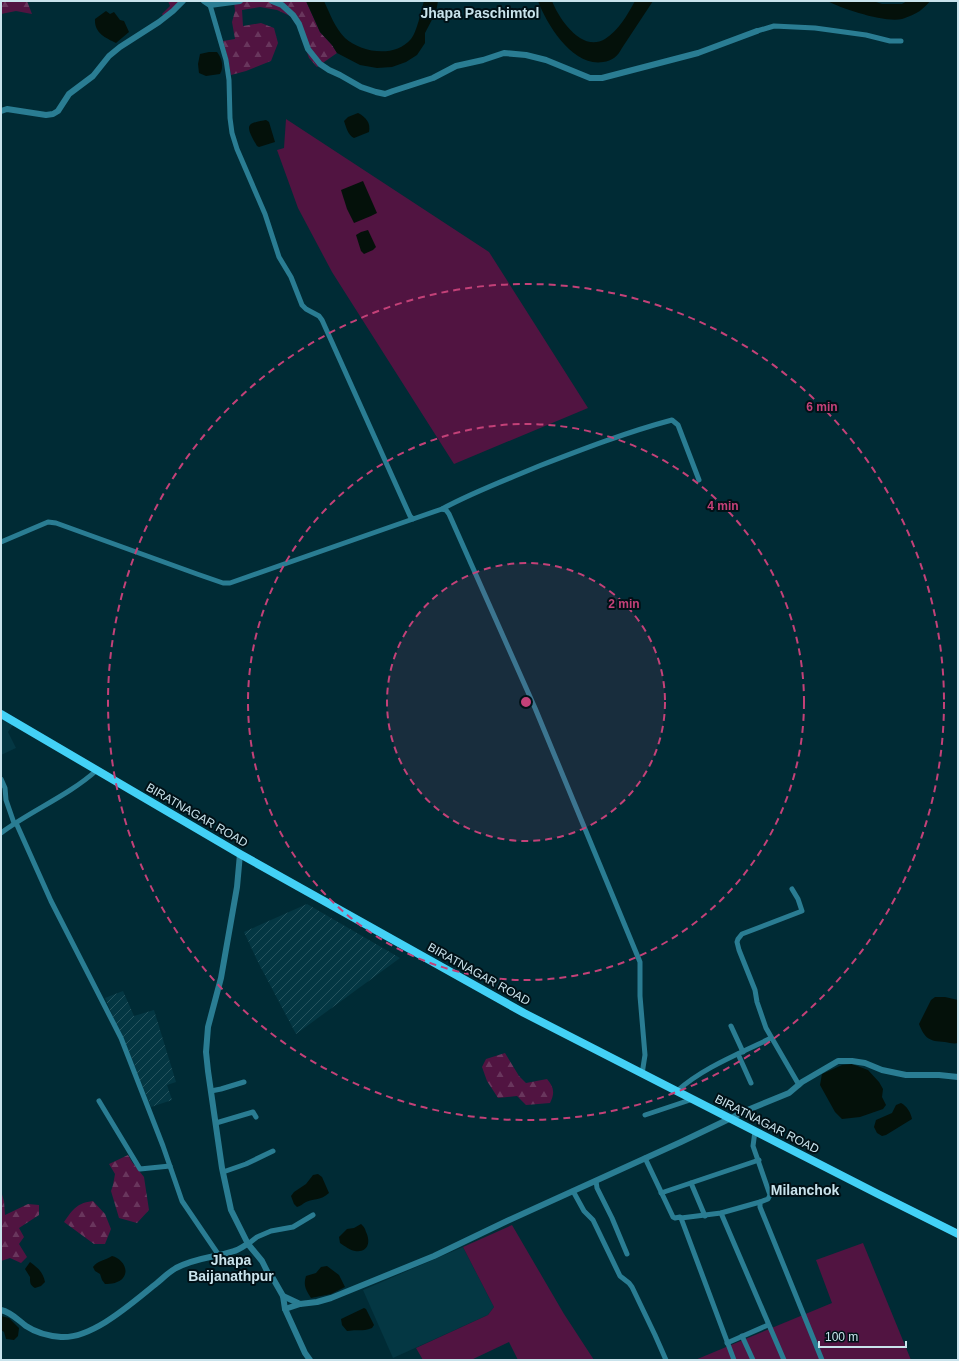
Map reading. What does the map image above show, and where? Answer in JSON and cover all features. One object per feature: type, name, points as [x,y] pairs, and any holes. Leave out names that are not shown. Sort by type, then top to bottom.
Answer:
[{"type":"main road","name":"BIRATNAGAR ROAD","points":[[1,714],[240,854],[524,1013],[958,1234]]},
{"type":"street","points":[[1,111],[7,109],[46,115],[53,114],[58,111],[70,94],[94,76],[109,56],[120,47],[159,22],[183,1]]},
{"type":"street","points":[[204,1],[210,5],[226,60],[229,80],[232,133],[242,163],[270,227],[279,257],[291,277],[302,305],[319,316],[322,320],[406,508],[413,519]]},
{"type":"street","points":[[210,5],[240,1]]},
{"type":"street","points":[[272,1],[282,5],[300,24],[308,50],[320,64],[361,87],[385,94],[433,78],[456,66],[504,53],[526,55],[546,60],[590,78],[602,78],[698,53],[774,26],[815,28],[866,35],[890,41],[901,41]]},
{"type":"street","points":[[1,542],[48,522],[56,523],[191,572],[223,583],[230,583],[442,509],[484,488],[571,454],[626,434],[672,420],[678,425],[699,480]]},
{"type":"street","points":[[442,509],[446,510],[449,514],[535,708],[640,962],[640,996],[645,1055],[642,1074]]},
{"type":"street","points":[[1,833],[14,823],[75,788],[97,770]]},
{"type":"street","points":[[1,779],[5,788],[6,800],[14,823],[17,825],[54,908],[118,1033],[170,1166],[182,1201],[218,1254]]},
{"type":"street","points":[[240,854],[237,887],[222,971],[208,1027],[206,1052],[211,1091],[223,1172],[231,1210],[248,1244],[262,1261],[283,1296],[285,1309],[310,1360]]},
{"type":"street","points":[[792,889],[798,899],[802,911],[742,934],[737,942],[755,990],[757,1002],[766,1028],[799,1085]]},
{"type":"street","points":[[731,1026],[751,1083]]},
{"type":"street","points":[[677,1091],[707,1069],[771,1038]]},
{"type":"street","points":[[285,1309],[300,1304],[317,1302],[331,1298],[434,1256],[750,1109],[789,1093],[799,1085],[838,1061],[866,1064],[882,1070],[900,1074],[958,1077]]},
{"type":"street","points":[[211,1091],[221,1090],[244,1082]]},
{"type":"street","points":[[645,1115],[693,1099]]},
{"type":"street","points":[[99,1101],[140,1169],[170,1166]]},
{"type":"street","points":[[216,1124],[253,1112],[256,1117]]},
{"type":"street","points":[[645,1158],[673,1217],[681,1218],[721,1213],[760,1202],[768,1199],[770,1195],[753,1146],[755,1131]]},
{"type":"street","points":[[223,1172],[234,1169],[273,1151]]},
{"type":"street","points":[[661,1193],[759,1160]]},
{"type":"street","points":[[596,1181],[597,1188],[612,1218],[627,1254]]},
{"type":"street","points":[[691,1183],[704,1216]]},
{"type":"street","points":[[573,1191],[584,1211],[593,1220],[620,1276],[632,1287],[666,1360]]},
{"type":"street","points":[[760,1202],[760,1207],[822,1360]]},
{"type":"street","points":[[721,1213],[784,1360]]},
{"type":"street","points":[[1,1310],[9,1312],[26,1326],[34,1330],[61,1337],[75,1335],[91,1330],[110,1319],[174,1269],[189,1262],[235,1251],[257,1237],[271,1231],[293,1226],[313,1215]]},
{"type":"street","points":[[681,1218],[734,1360]]},
{"type":"street","points":[[283,1296],[300,1304]]},
{"type":"street","points":[[727,1343],[768,1325]]},
{"type":"street","points":[[742,1336],[753,1360]]},
{"type":"shaded area","points":[[306,1],[324,1],[341,34],[352,43],[369,50],[388,51],[404,45],[411,39],[419,21],[424,1],[438,1],[436,12],[425,33],[425,43],[417,55],[406,62],[392,67],[377,68],[360,65],[337,53],[320,32]]},
{"type":"shaded area","points":[[538,1],[552,1],[560,16],[572,32],[588,42],[596,42],[605,39],[614,32],[626,17],[635,1],[653,1],[619,53],[614,58],[603,62],[592,62],[581,58],[563,42],[548,21]]},
{"type":"shaded area","points":[[827,1],[873,1],[882,4],[902,4],[907,1],[930,1],[921,10],[914,14],[895,20],[864,14],[843,8]]},
{"type":"shaded area","points":[[106,11],[110,14],[114,12],[120,20],[124,21],[129,32],[116,43],[101,34],[96,28],[95,19]]},
{"type":"shaded area","points":[[217,52],[220,57],[222,66],[220,74],[206,76],[199,73],[198,64],[200,54]]},
{"type":"shaded area","points":[[358,113],[367,121],[369,132],[354,138],[346,128],[344,121],[348,117]]},
{"type":"shaded area","points":[[266,120],[269,122],[275,142],[259,147],[251,136],[249,127],[253,123]]},
{"type":"shaded area","points":[[363,181],[377,213],[354,223],[347,209],[341,190]]},
{"type":"shaded area","points":[[368,230],[376,247],[364,254],[361,251],[356,235]]},
{"type":"shaded area","points":[[1,718],[13,725],[8,732],[16,748],[1,755]]},
{"type":"shaded area","points":[[307,904],[400,958],[296,1034],[244,932]]},
{"type":"shaded area","points":[[123,991],[134,1016],[154,1010],[176,1082],[167,1085],[172,1100],[151,1107],[105,998]]},
{"type":"shaded area","points":[[935,997],[945,997],[958,1000],[958,1043],[931,1040],[923,1033],[921,1029],[919,1024],[931,1000]]},
{"type":"shaded area","points":[[852,1064],[868,1070],[879,1082],[883,1089],[882,1097],[886,1105],[883,1109],[860,1117],[842,1119],[835,1112],[820,1085],[822,1074],[842,1065]]},
{"type":"shaded area","points":[[901,1103],[911,1114],[912,1119],[886,1135],[882,1136],[877,1133],[874,1127],[876,1120],[892,1113],[896,1105]]},
{"type":"shaded area","points":[[318,1174],[322,1177],[329,1193],[323,1197],[306,1202],[297,1207],[291,1196],[294,1192],[306,1184],[313,1175]]},
{"type":"shaded area","points":[[361,1224],[365,1229],[368,1239],[366,1249],[355,1251],[340,1243],[339,1237],[347,1229],[354,1228]]},
{"type":"shaded area","points":[[463,1247],[494,1307],[488,1315],[393,1358],[363,1290]]},
{"type":"shaded area","points":[[112,1256],[124,1264],[126,1271],[125,1275],[119,1281],[105,1284],[100,1274],[95,1271],[93,1267],[97,1263]]},
{"type":"shaded area","points":[[30,1262],[40,1270],[45,1282],[41,1286],[35,1288],[31,1285],[30,1277],[25,1269]]},
{"type":"shaded area","points":[[327,1266],[339,1275],[345,1287],[331,1294],[311,1298],[306,1288],[306,1276],[316,1273],[321,1267]]},
{"type":"shaded area","points":[[364,1308],[366,1309],[374,1325],[372,1328],[347,1331],[342,1325],[341,1319]]},
{"type":"shaded area","points":[[1,1316],[9,1318],[19,1328],[18,1336],[14,1340],[6,1339],[4,1332],[1,1330]]},
{"type":"green space","points":[[1,1],[27,1],[32,14],[16,11],[1,14]]},
{"type":"green space","points":[[168,1],[180,1],[164,17],[162,14],[170,6]]},
{"type":"green space","points":[[234,1],[306,1],[320,32],[337,53],[317,67],[309,58],[298,27],[290,16],[277,10],[260,7],[242,10],[243,26],[261,23],[274,28],[278,43],[271,61],[231,75],[223,41],[235,39],[232,22],[235,11]]},
{"type":"green space","points":[[286,119],[489,252],[588,408],[454,464],[332,272],[298,208],[277,150],[284,148]]},
{"type":"green space","points":[[505,1053],[519,1076],[526,1083],[547,1079],[553,1090],[553,1096],[550,1103],[526,1105],[517,1096],[498,1098],[487,1081],[482,1067],[486,1059]]},
{"type":"green space","points":[[128,1155],[144,1177],[149,1210],[137,1223],[119,1218],[111,1191],[115,1174],[109,1164]]},
{"type":"green space","points":[[1,1191],[4,1201],[5,1215],[28,1204],[39,1205],[39,1215],[19,1228],[24,1237],[19,1244],[27,1257],[21,1263],[10,1258],[1,1261]]},
{"type":"green space","points":[[93,1201],[105,1214],[111,1229],[105,1244],[94,1244],[64,1222],[76,1207],[83,1203]]},
{"type":"green space","points":[[512,1225],[564,1314],[594,1360],[518,1360],[509,1342],[471,1360],[423,1360],[416,1348],[488,1315],[494,1307],[463,1247]]},
{"type":"green space","points":[[863,1243],[911,1360],[695,1360],[832,1303],[816,1260]]},
{"type":"district","name":"Jhapa Paschimtol","points":[[480,13]]},
{"type":"district","name":"Milanchok","points":[[805,1190]]},
{"type":"district","name":"Jhapa Baijanathpur","points":[[231,1268]]}]
